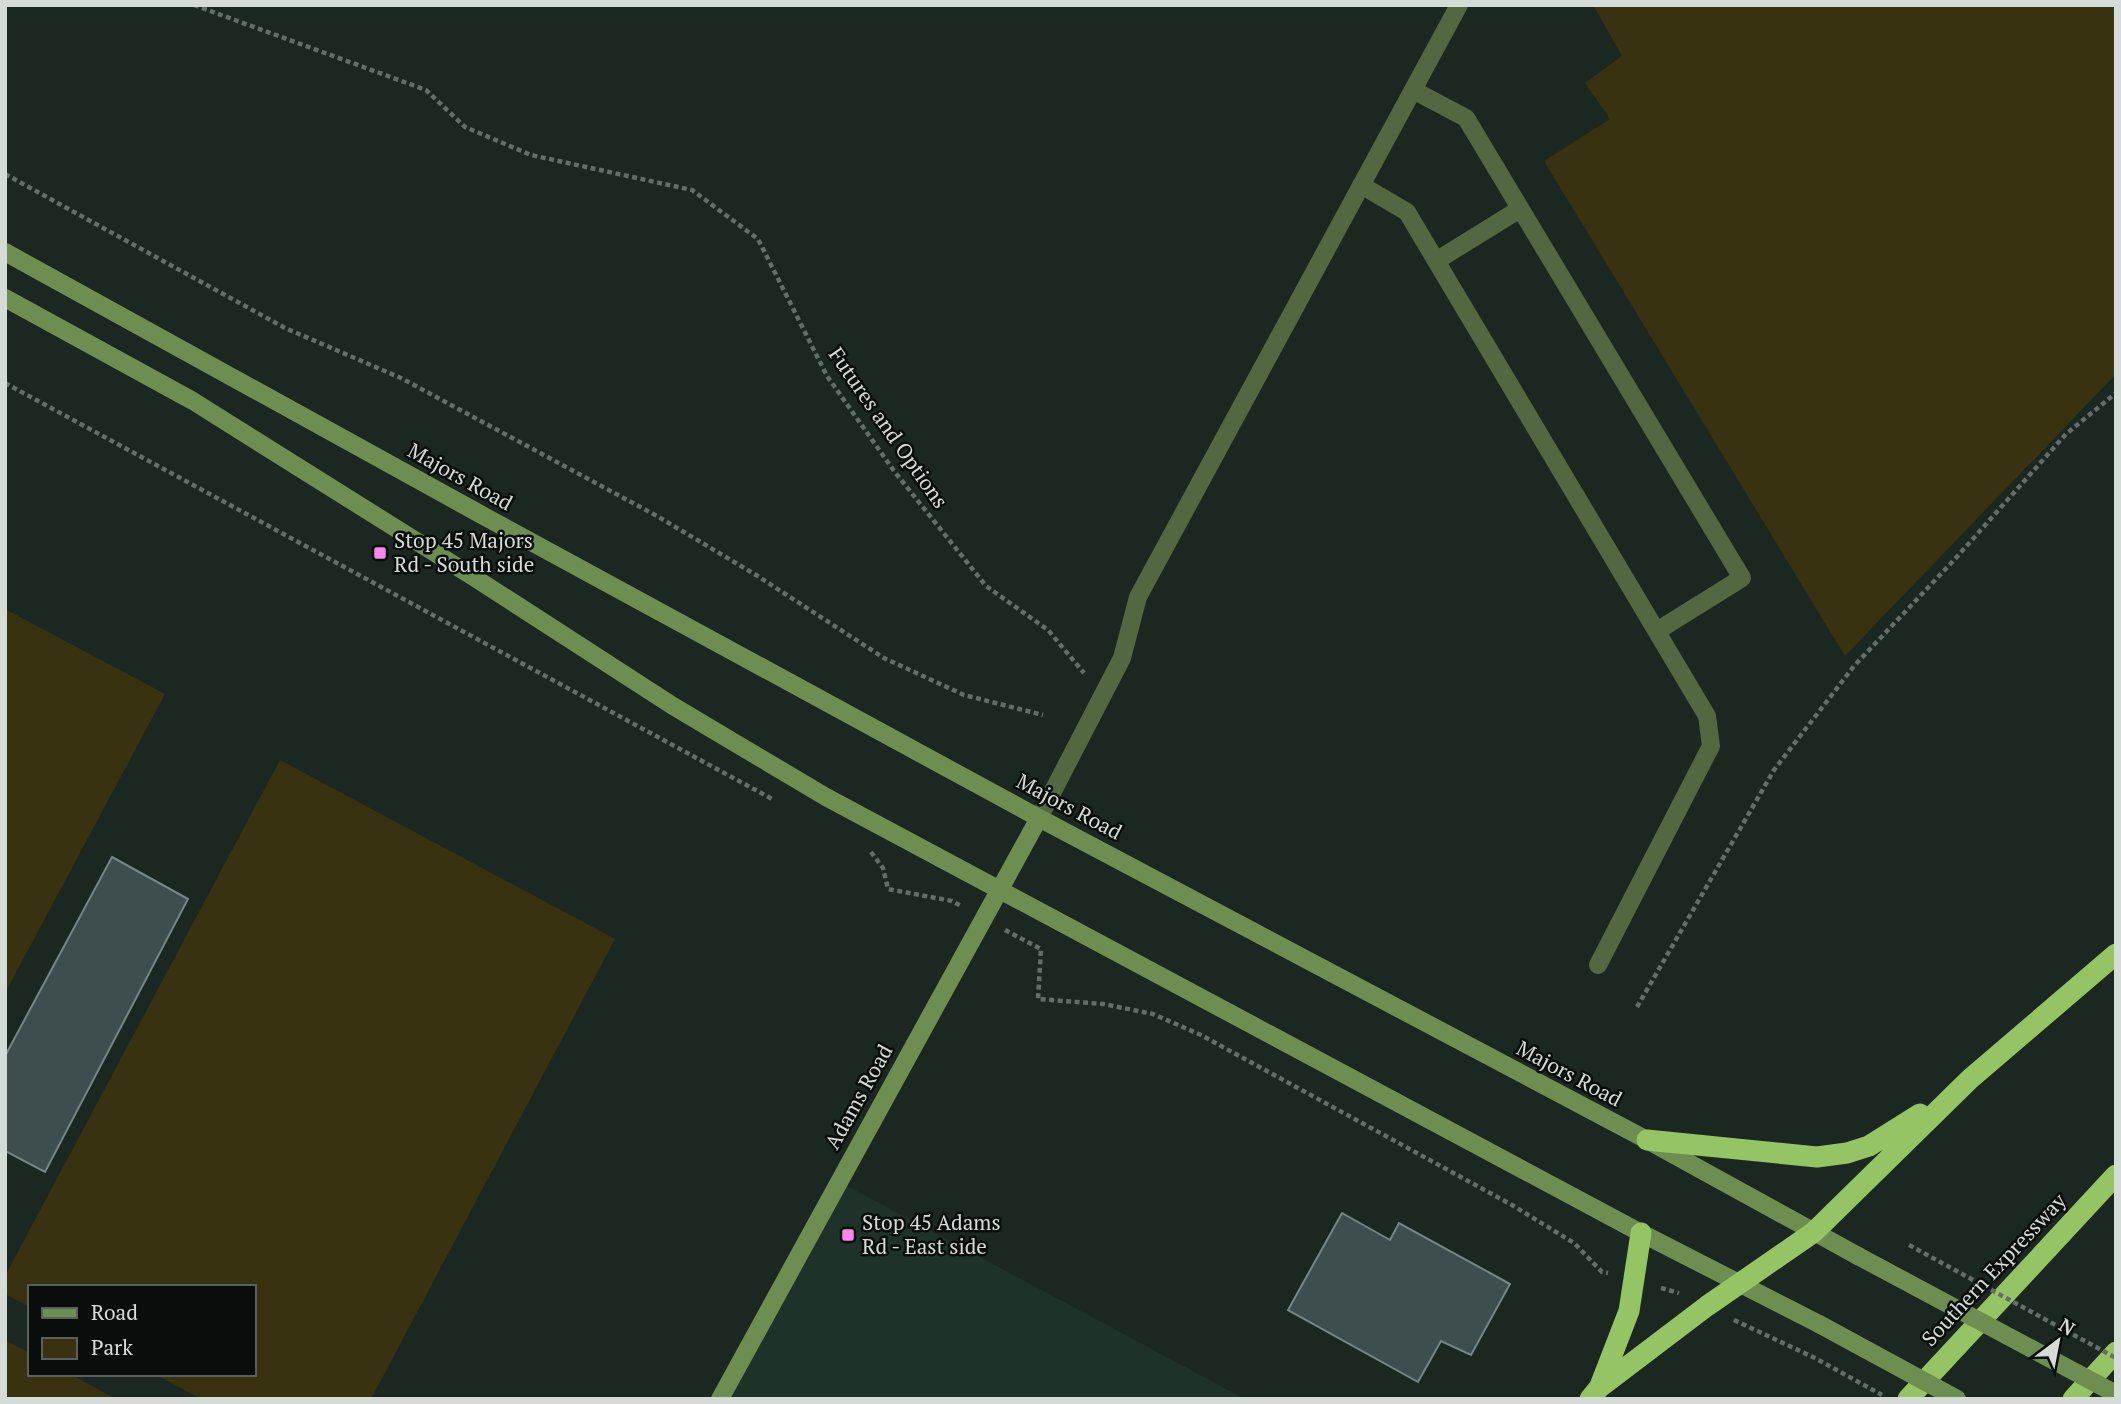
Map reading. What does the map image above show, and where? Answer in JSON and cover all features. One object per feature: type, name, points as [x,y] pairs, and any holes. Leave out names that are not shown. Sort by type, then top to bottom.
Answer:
[{"type":"highway","points":[[1594,1393],[1707,1306],[1814,1232],[1970,1079],[2116,954]]},
{"type":"highway","points":[[1647,1140],[1817,1157],[1847,1153],[1870,1146],[1894,1132],[1970,1079]]},
{"type":"highway","name":"Southern Expressway","points":[[1908,1399],[2116,1175]]},
{"type":"highway","points":[[1594,1393],[1629,1311],[1641,1233]]},
{"type":"highway","points":[[2073,1399],[2116,1352]]},
{"type":"main road","name":"Majors Road","points":[[5,252],[1039,818],[1647,1140],[2116,1394]]},
{"type":"main road","points":[[5,298],[193,401],[751,753],[826,797],[1957,1399]]},
{"type":"main road","name":"Adams Road","points":[[720,1399],[1039,818]]},
{"type":"lane","points":[[1039,818],[1122,658],[1138,597],[1459,5]]},
{"type":"lane","points":[[1413,90],[1466,118],[1742,578],[1657,631]]},
{"type":"lane","points":[[1361,185],[1407,212],[1707,716],[1711,746],[1598,965]]},
{"type":"lane","points":[[1436,261],[1520,209]]},
{"type":"path","name":"Futures and Options","points":[[194,5],[426,90],[465,127],[531,155],[692,190],[758,239],[827,376],[894,471],[986,586],[1048,630],[1088,677]]},
{"type":"path","points":[[5,174],[285,327],[401,378],[657,516],[757,575],[884,658],[964,695],[1043,715]]},
{"type":"path","points":[[5,383],[776,801]]},
{"type":"path","points":[[1637,1007],[1774,770],[1854,666],[1955,559],[2066,434],[2116,393]]},
{"type":"path","points":[[859,846],[871,852],[883,868],[888,889],[952,901],[1041,949],[1038,999],[1103,1004],[1153,1014],[1201,1035],[1512,1205],[1574,1243],[1602,1272],[1689,1296],[1815,1358],[1889,1399]]},
{"type":"path","points":[[1909,1245],[2116,1358]]},
{"type":"shaded area","points":[[838,1181],[1245,1399],[720,1399]]},
{"type":"green space","points":[[1593,5],[2116,5],[2116,374],[1845,656],[1544,161],[1610,119],[1585,83],[1622,56]]},
{"type":"green space","points":[[5,609],[165,694],[5,993]]},
{"type":"green space","points":[[280,760],[615,939],[371,1399],[201,1399],[159,1376],[256,1376],[256,1285],[28,1285],[28,1306],[5,1294],[5,1276]]},
{"type":"green space","points":[[5,1340],[28,1352],[28,1376],[74,1376],[116,1399],[5,1399]]},
{"type":"building","points":[[112,857],[188,899],[45,1172],[5,1151],[5,1056]]},
{"type":"building","points":[[1342,1213],[1390,1240],[1399,1223],[1510,1284],[1471,1355],[1441,1341],[1418,1382],[1288,1310]]},
{"type":"place","name":"Stop 45 Majors Rd - South side","points":[[380,553]]},
{"type":"place","name":"Stop 45 Adams Rd - East side","points":[[848,1235]]}]
